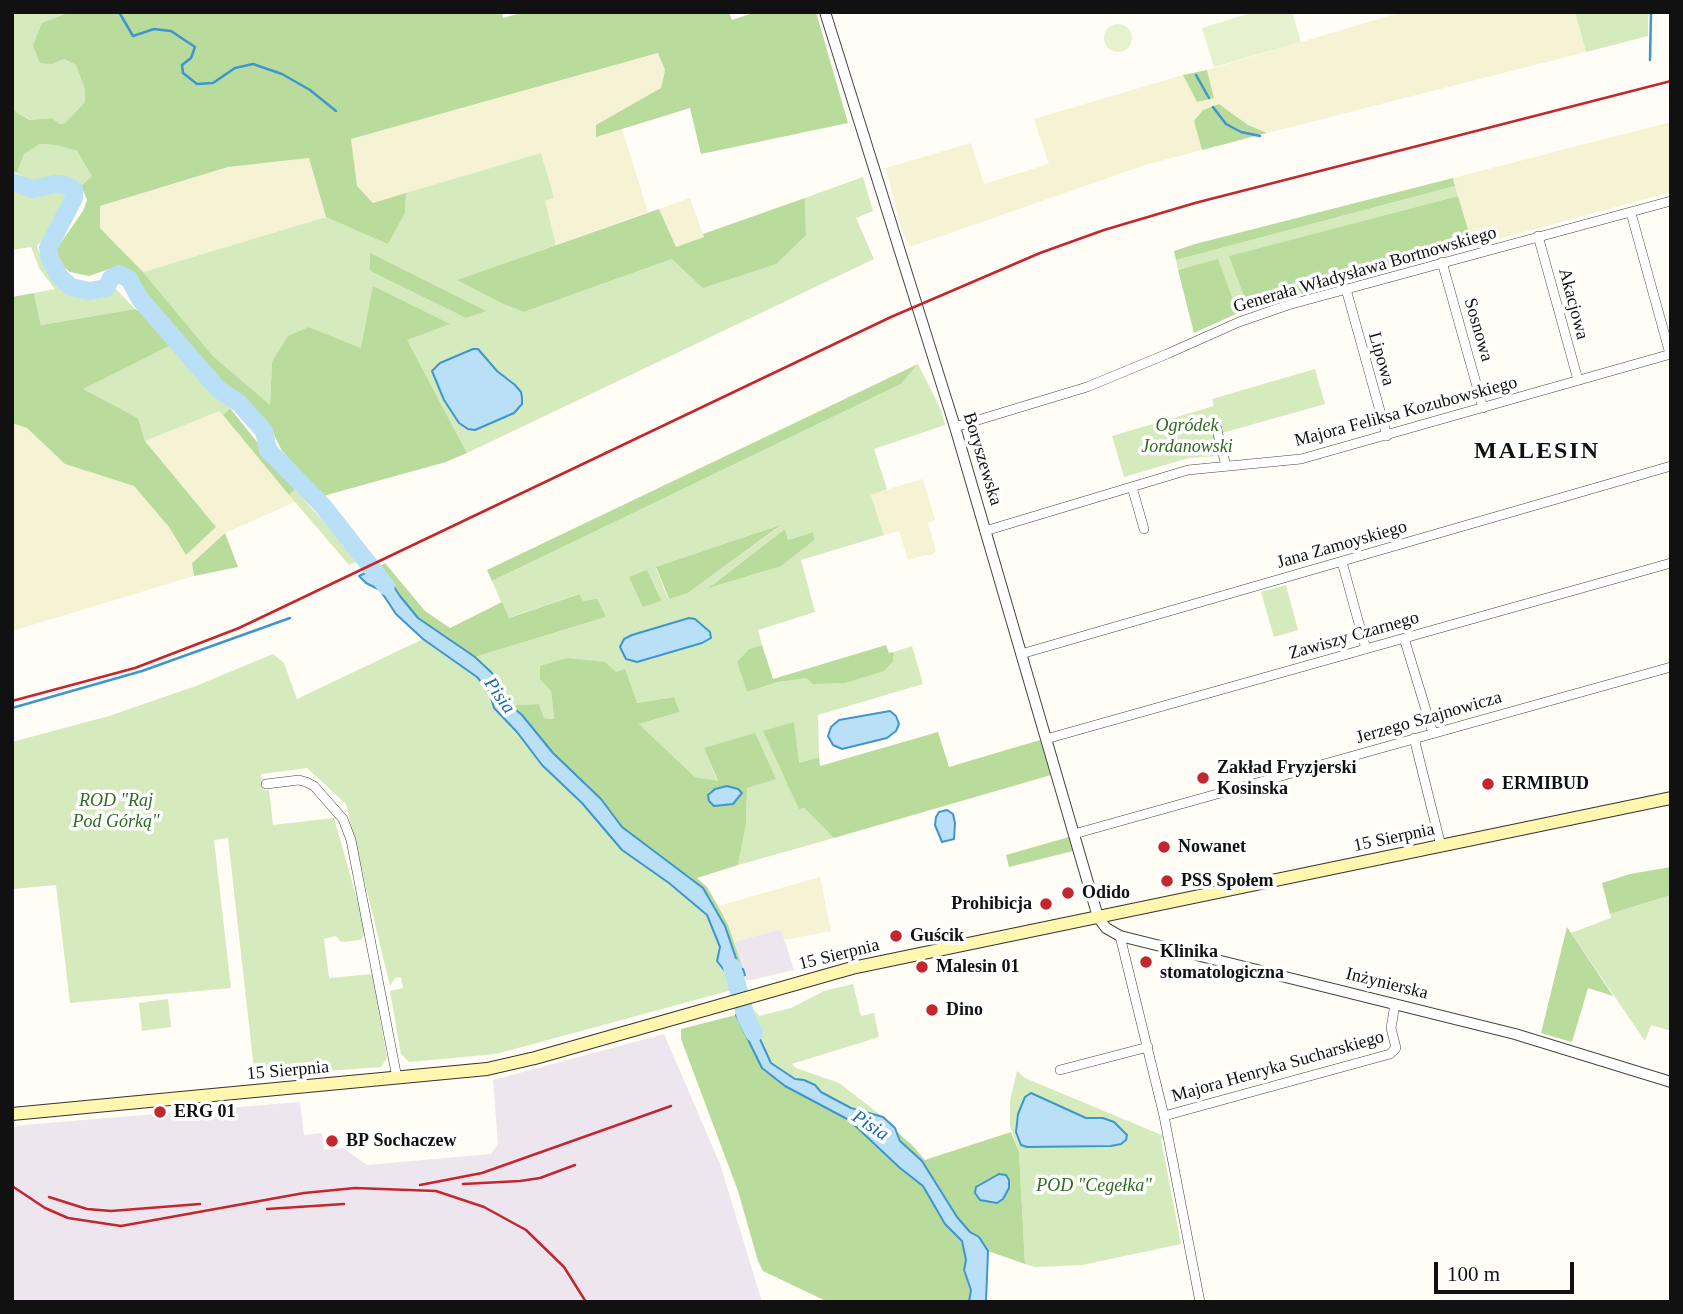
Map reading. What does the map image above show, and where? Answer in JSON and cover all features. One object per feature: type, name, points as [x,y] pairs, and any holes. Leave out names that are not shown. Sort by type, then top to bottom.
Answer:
[{"type":"main road","name":"15 Sierpnia","points":[[12,1114],[495,1067],[852,968],[1671,798]]},
{"type":"street","name":"Boryszewska","points":[[825,12],[955,427],[1098,918]]},
{"type":"street","name":"Generała Władysława Bortnowskiego","points":[[955,427],[1087,387],[1239,322],[1442,262],[1671,201]]},
{"type":"street","points":[[1631,213],[1670,354]]},
{"type":"street","name":"Akacjowa","points":[[1538,236],[1578,380]]},
{"type":"street","name":"Sosnowa","points":[[1442,262],[1483,408]]},
{"type":"street","name":"Lipowa","points":[[1346,289],[1387,436]]},
{"type":"street","name":"Majora Feliksa Kozubowskiego","points":[[985,531],[1188,470],[1301,459],[1670,354]]},
{"type":"street","points":[[1216,426],[1226,466]]},
{"type":"street","name":"Jana Zamoyskiego","points":[[1021,654],[1671,466]]},
{"type":"street","points":[[1132,487],[1144,529]]},
{"type":"street","points":[[1342,562],[1366,649]]},
{"type":"street","name":"Zawiszy Czarnego","points":[[1046,739],[1671,563]]},
{"type":"street","points":[[1404,638],[1433,733]]},
{"type":"street","name":"Jerzego Szajnowicza","points":[[1074,834],[1671,667]]},
{"type":"street","points":[[1414,738],[1441,846]]},
{"type":"street","points":[[266,784],[299,780],[306,782],[314,786],[344,819],[356,863],[397,1078]]},
{"type":"street","name":"Inżynierska","points":[[1098,918],[1106,928],[1120,936],[1515,1034],[1671,1082]]},
{"type":"street","points":[[1120,936],[1164,1116],[1200,1302]]},
{"type":"street","name":"Majora Henryka Sucharskiego","points":[[1164,1116],[1394,1052],[1396,1048],[1391,1028],[1395,1004]]},
{"type":"street","points":[[1059,1070],[1148,1047]]},
{"type":"shaded area","points":[[1402,12],[1575,12],[1586,52],[1267,133],[1248,125],[1219,104],[1194,121],[1202,150],[1145,165],[910,247],[902,231],[886,168],[971,143],[984,184],[1049,164],[1034,119],[1183,75],[1197,102],[1214,97],[1207,70]]},
{"type":"shaded area","points":[[659,53],[665,70],[661,88],[596,137],[622,129],[648,212],[556,245],[544,200],[553,198],[541,153],[374,203],[356,186],[351,139]]},
{"type":"shaded area","points":[[1671,122],[1671,192],[1473,246],[1453,178]]},
{"type":"shaded area","points":[[309,158],[326,217],[143,272],[100,228],[100,206],[228,167]]},
{"type":"shaded area","points":[[690,198],[704,237],[676,248],[659,209]]},
{"type":"shaded area","points":[[219,410],[295,502],[225,533],[192,562],[194,576],[12,631],[12,423],[27,428],[65,464],[134,486],[169,527],[186,555],[215,526],[145,441]]},
{"type":"shaded area","points":[[923,479],[935,520],[928,523],[936,551],[931,555],[908,560],[899,531],[884,535],[871,494]]},
{"type":"shaded area","points":[[820,877],[831,931],[785,940],[781,929],[733,942],[718,906]]},
{"type":"shaded area","points":[[781,929],[794,970],[747,981],[733,942]]},
{"type":"shaded area","points":[[664,1034],[720,1164],[762,1302],[12,1302],[12,1126],[300,1102],[304,1135],[322,1133],[324,1150],[343,1148],[367,1165],[491,1154],[498,1144],[493,1080]]},
{"type":"green space","points":[[12,12],[71,12],[52,64],[64,59],[76,65],[85,90],[85,102],[65,123],[58,124],[52,118],[31,120],[12,107]]},
{"type":"green space","points":[[71,12],[502,12],[503,18],[525,12],[729,12],[732,20],[756,12],[816,12],[848,123],[701,154],[690,108],[596,137],[596,125],[661,88],[665,70],[658,53],[351,139],[357,186],[373,203],[406,193],[405,213],[388,244],[326,217],[309,158],[228,167],[100,206],[100,228],[143,272],[213,356],[270,405],[272,362],[288,336],[309,327],[361,348],[373,286],[450,324],[407,340],[467,453],[446,462],[323,496],[282,451],[268,423],[229,389],[125,269],[115,267],[89,276],[70,272],[55,260],[55,251],[83,211],[87,200],[81,186],[92,176],[77,151],[40,144],[24,154],[17,173],[12,172],[12,107],[30,120],[52,118],[59,124],[65,123],[85,102],[85,90],[76,65],[64,59],[52,64],[40,63],[33,45],[42,23]]},
{"type":"green space","points":[[1254,12],[1292,12],[1301,42],[1214,67],[1202,28]]},
{"type":"green space","points":[[1575,12],[1648,12],[1648,36],[1586,52]]},
{"type":"green space","points":[[1118,24],[1128,28],[1132,38],[1128,48],[1118,52],[1108,48],[1104,38],[1108,28]]},
{"type":"green space","points":[[1207,70],[1214,98],[1197,102],[1183,75]]},
{"type":"green space","points":[[1219,104],[1248,125],[1267,133],[1202,150],[1194,121],[1203,110]]},
{"type":"green space","points":[[40,144],[77,151],[93,176],[81,186],[72,180],[34,182],[17,173],[24,154]]},
{"type":"green space","points":[[541,153],[554,198],[545,201],[556,245],[458,280],[524,312],[672,259],[806,235],[805,198],[863,177],[873,211],[856,218],[874,259],[467,453],[406,339],[449,324],[361,348],[309,327],[272,362],[270,406],[213,356],[143,272],[326,217],[388,243],[405,213],[406,193]],"holes":[[[370,254],[466,318],[370,271]]]},
{"type":"green space","points":[[1453,178],[1455,186],[1176,260],[1174,251],[1195,244]]},
{"type":"green space","points":[[1455,186],[1458,196],[1230,256],[1246,303],[1236,307],[1218,260],[1178,270],[1176,260]]},
{"type":"green space","points":[[12,187],[29,195],[45,193],[53,188],[68,199],[67,205],[52,221],[45,237],[37,246],[60,288],[77,296],[109,293],[114,287],[135,309],[41,325],[34,293],[55,289],[39,268],[31,247],[12,250]]},
{"type":"green space","points":[[1458,196],[1473,246],[1247,309],[1194,333],[1178,270],[1218,259],[1236,307],[1246,302],[1229,256]]},
{"type":"green space","points":[[805,198],[806,235],[776,264],[703,288],[672,259],[524,312],[457,280],[659,209],[676,247],[704,237],[703,234]]},
{"type":"green space","points":[[370,253],[486,311],[466,318],[370,271]]},
{"type":"green space","points":[[34,293],[41,325],[135,309],[147,315],[171,345],[83,389],[138,418],[145,441],[216,527],[186,555],[169,527],[134,486],[65,464],[27,428],[12,423],[12,297]]},
{"type":"green space","points":[[171,345],[215,393],[228,402],[230,408],[223,415],[219,411],[145,441],[138,418],[82,389]]},
{"type":"green space","points":[[918,364],[941,410],[945,425],[874,449],[887,489],[871,495],[884,535],[801,560],[815,612],[758,630],[762,645],[749,649],[737,662],[747,692],[778,682],[893,661],[894,652],[912,646],[923,684],[818,715],[819,757],[799,763],[804,808],[834,838],[738,865],[746,824],[747,788],[704,748],[718,782],[695,777],[639,724],[680,712],[674,697],[637,703],[616,672],[551,691],[554,719],[544,718],[539,704],[510,705],[492,673],[475,657],[606,617],[582,601],[578,594],[508,618],[492,581],[901,384]],"holes":[[[779,527],[688,593],[668,599],[656,568]],[[785,529],[788,540],[812,532],[710,586]]]},
{"type":"green space","points":[[918,364],[901,384],[492,581],[487,570]]},
{"type":"green space","name":"Ogródek Jordanowski","points":[[1315,369],[1325,404],[1222,433],[1218,422],[1211,424],[1219,456],[1189,458],[1124,477],[1112,436],[1214,406],[1212,399]]},
{"type":"green space","points":[[230,408],[295,490],[289,495],[223,415]]},
{"type":"green space","points":[[295,490],[357,561],[349,565],[289,495]]},
{"type":"green space","points":[[781,525],[688,593],[669,599],[656,567]]},
{"type":"green space","points":[[785,529],[788,540],[813,532],[814,540],[781,566],[708,588]]},
{"type":"green space","points":[[225,533],[238,567],[194,576],[192,563]]},
{"type":"green space","points":[[385,563],[425,611],[450,628],[502,602],[509,618],[579,594],[583,601],[597,599],[606,617],[475,657],[418,618],[380,566]]},
{"type":"green space","points":[[647,570],[661,601],[643,607],[629,577]]},
{"type":"green space","points":[[1286,585],[1298,630],[1274,637],[1261,592]]},
{"type":"green space","name":"ROD \"Raj Pod Górką\"","points":[[423,639],[477,677],[489,691],[494,708],[517,732],[542,765],[707,915],[720,947],[717,961],[727,974],[732,990],[496,1054],[409,1062],[401,1054],[390,991],[403,988],[401,977],[395,978],[390,986],[346,804],[307,768],[261,774],[263,790],[269,790],[273,825],[334,818],[366,931],[361,940],[341,942],[336,936],[324,939],[329,978],[372,974],[387,1058],[381,1067],[262,1076],[254,1069],[228,838],[214,840],[231,988],[70,1003],[56,885],[12,889],[12,742],[109,716],[196,686],[273,654],[284,663],[297,699]]},
{"type":"green space","points":[[762,645],[773,679],[886,645],[889,653],[894,652],[893,661],[884,671],[845,683],[813,684],[806,678],[778,682],[747,692],[737,662],[749,649]]},
{"type":"green space","points":[[567,658],[605,662],[616,672],[625,669],[637,703],[674,697],[680,712],[639,724],[695,777],[718,781],[704,748],[755,733],[776,779],[747,788],[746,824],[738,865],[697,878],[707,887],[728,925],[743,969],[740,970],[725,926],[703,888],[622,827],[601,799],[553,753],[522,715],[510,705],[539,704],[544,718],[554,719],[551,691],[540,679],[540,666]]},
{"type":"green space","points":[[794,722],[799,763],[819,757],[820,766],[938,732],[949,767],[1040,740],[1051,775],[834,838],[804,808],[799,809],[763,731]]},
{"type":"green space","points":[[1069,837],[1073,851],[1009,867],[1006,855]]},
{"type":"green space","points":[[1671,867],[1671,895],[1610,914],[1602,883],[1630,874]]},
{"type":"green space","points":[[1671,895],[1671,1031],[1651,1025],[1645,1041],[1571,933],[1611,918],[1610,914]]},
{"type":"green space","points":[[1567,927],[1613,996],[1588,988],[1572,1042],[1541,1033]]},
{"type":"green space","points":[[853,984],[861,1016],[874,1013],[879,1037],[792,1064],[796,1068],[839,1083],[883,1117],[851,1108],[821,1092],[815,1085],[780,1071],[771,1063],[759,1037],[752,1011],[759,1016],[791,1008],[824,991]]},
{"type":"green space","points":[[168,999],[171,1027],[142,1031],[139,1003]]},
{"type":"green space","points":[[736,1015],[762,1068],[785,1086],[849,1120],[923,1186],[945,1224],[962,1241],[966,1260],[964,1271],[971,1290],[969,1302],[828,1302],[763,1271],[738,1191],[681,1039],[681,1029]]},
{"type":"green space","name":"POD \"Cegełka\"","points":[[1017,1071],[1025,1078],[1164,1136],[1161,1139],[1181,1244],[1082,1265],[1035,1267],[1025,1264],[1019,1152],[1010,1126],[1010,1100]]},
{"type":"green space","points":[[896,1131],[925,1160],[1011,1132],[1019,1152],[1025,1264],[988,1251],[979,1237],[970,1232],[957,1217],[922,1161],[899,1141]]},
{"type":"water","points":[[478,349],[497,371],[515,385],[522,398],[522,404],[514,413],[475,430],[459,423],[444,400],[432,371],[440,363]]},
{"type":"water","points":[[380,566],[418,618],[475,657],[492,673],[510,705],[522,715],[553,753],[601,799],[622,827],[703,888],[725,926],[740,970],[743,969],[745,975],[742,977],[745,986],[732,990],[727,974],[717,961],[720,947],[707,915],[669,883],[622,850],[582,803],[542,765],[517,732],[494,708],[489,691],[477,677],[423,639],[396,614],[380,590],[359,576]]},
{"type":"water","points":[[689,618],[695,619],[710,632],[711,638],[637,662],[626,659],[620,647],[624,639]]},
{"type":"water","points":[[890,711],[899,724],[896,731],[887,738],[842,749],[833,745],[828,736],[831,727],[839,720]]},
{"type":"water","points":[[727,786],[742,793],[733,804],[714,806],[708,795],[715,789]]},
{"type":"water","points":[[947,810],[953,814],[954,839],[942,842],[935,825],[936,817],[939,812]]},
{"type":"water","points":[[752,1011],[759,1037],[771,1063],[795,1079],[815,1085],[821,1092],[851,1108],[883,1117],[895,1128],[900,1141],[922,1161],[957,1217],[970,1232],[979,1237],[988,1251],[986,1302],[969,1302],[971,1290],[964,1270],[966,1260],[962,1241],[945,1224],[923,1186],[849,1120],[785,1086],[762,1068],[736,1015]]},
{"type":"water","points":[[1031,1093],[1086,1118],[1103,1118],[1114,1122],[1127,1135],[1126,1140],[1111,1146],[1021,1145],[1016,1132],[1018,1114],[1025,1097]]},
{"type":"water","points":[[999,1174],[1006,1175],[1009,1180],[1009,1188],[1003,1199],[997,1203],[980,1200],[975,1193],[976,1187]]},
{"type":"waterway","points":[[119,12],[133,36],[154,29],[171,31],[195,47],[191,58],[182,65],[183,73],[197,84],[213,83],[235,68],[253,64],[282,74],[310,90],[336,111]]},
{"type":"waterway","points":[[1650,60],[1651,12]]},
{"type":"waterway","points":[[1196,75],[1209,98]]},
{"type":"waterway","points":[[1213,107],[1226,124],[1241,132],[1260,136]]},
{"type":"waterway","name":"Pisia","points":[[12,182],[33,189],[55,184],[66,185],[74,190],[74,198],[48,248],[50,259],[60,277],[71,287],[89,291],[106,288],[111,278],[119,274],[129,279],[140,299],[218,389],[239,403],[264,431],[268,450],[323,506],[386,586]]},
{"type":"waterway","points":[[12,708],[142,671],[290,618]]},
{"type":"waterway","name":"Pisia","points":[[732,967],[746,1017],[754,1033]]},
{"type":"railway","points":[[12,701],[135,668],[239,628],[891,317],[1040,253],[1104,230],[1195,203],[1671,81]]},
{"type":"railway","points":[[420,1185],[482,1173],[671,1106]]},
{"type":"railway","points":[[463,1184],[540,1178],[575,1165]]},
{"type":"railway","points":[[12,1186],[45,1208],[68,1218],[121,1226],[304,1193],[355,1188],[436,1191],[484,1207],[526,1230],[564,1267],[586,1302]]},
{"type":"railway","points":[[49,1197],[87,1209],[111,1211],[200,1204]]},
{"type":"railway","points":[[267,1209],[344,1204]]},
{"type":"place","name":"Zakład Fryzjerski Kosinska","points":[[1203,778]]},
{"type":"place","name":"ERMIBUD","points":[[1488,784]]},
{"type":"place","name":"Nowanet","points":[[1164,847]]},
{"type":"place","name":"PSS Społem","points":[[1167,881]]},
{"type":"place","name":"Odido","points":[[1068,893]]},
{"type":"place","name":"Prohibicja","points":[[1046,904]]},
{"type":"place","name":"Guścik","points":[[896,936]]},
{"type":"place","name":"Klinika stomatologiczna","points":[[1146,962]]},
{"type":"place","name":"Malesin 01","points":[[922,967]]},
{"type":"place","name":"Dino","points":[[932,1010]]},
{"type":"place","name":"ERG 01","points":[[160,1112]]},
{"type":"place","name":"BP Sochaczew","points":[[332,1141]]},
{"type":"district","name":"MALESIN","points":[[1537,452]]}]
